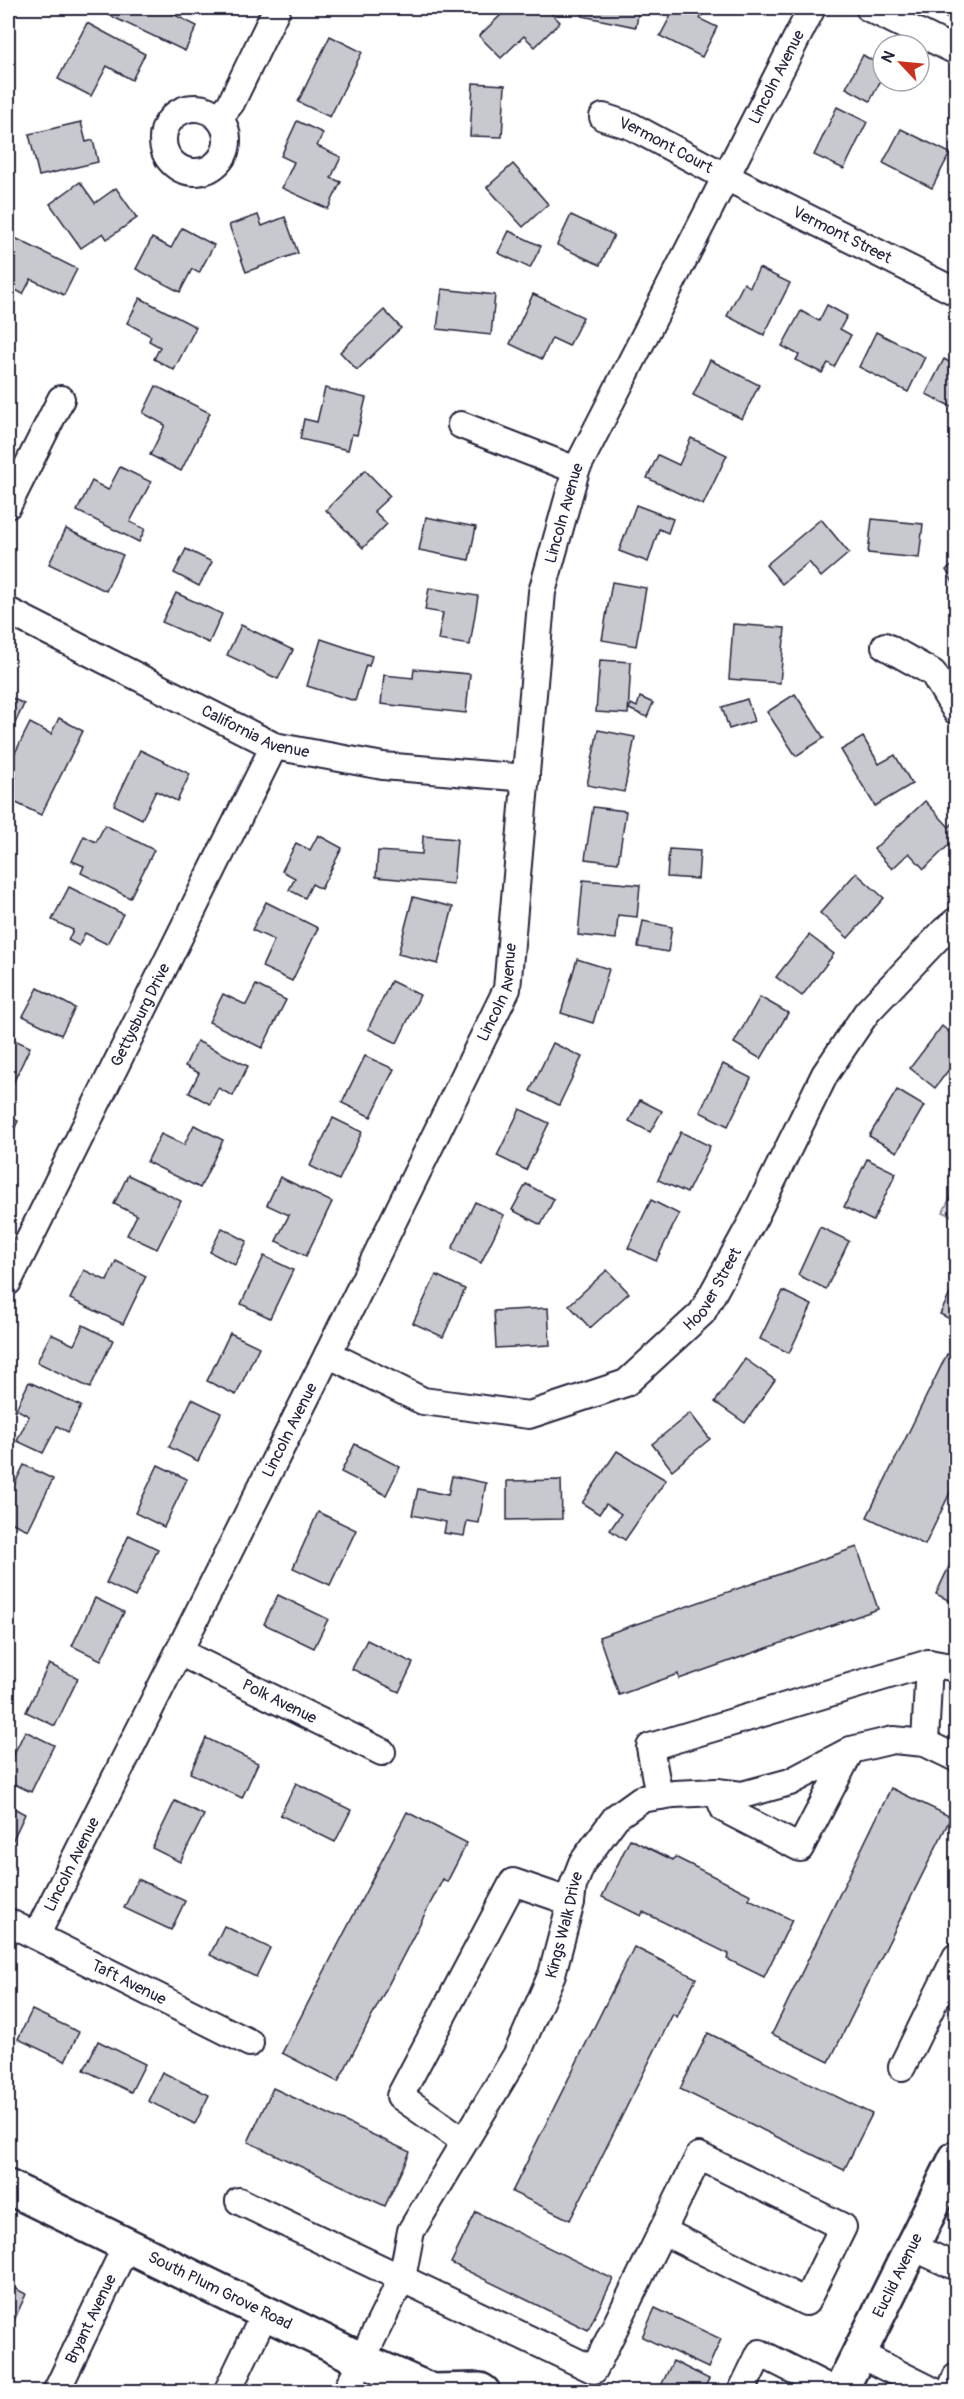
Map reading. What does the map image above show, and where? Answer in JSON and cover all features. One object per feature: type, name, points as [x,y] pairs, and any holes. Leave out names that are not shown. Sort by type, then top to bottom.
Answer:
[{"type":"main road","name":"Euclid Avenue","points":[[839,2391],[957,2158]]},
{"type":"main road","name":"South Plum Grove Road","points":[[8,2187],[362,2360],[432,2391],[483,2391]]},
{"type":"street","points":[[219,118],[231,103],[277,8]]},
{"type":"street","name":"Lincoln Avenue","points":[[36,1936],[328,1354],[507,989],[542,592],[576,470],[812,8]]},
{"type":"street","points":[[885,11],[957,51]]},
{"type":"street","name":"Vermont Court","points":[[603,117],[631,126],[726,177]]},
{"type":"street","name":"Vermont Street","points":[[726,177],[957,292]]},
{"type":"street","points":[[8,505],[61,399]]},
{"type":"street","points":[[461,425],[576,470]]},
{"type":"street","name":"California Avenue","points":[[8,611],[274,746],[383,766],[526,778]]},
{"type":"street","points":[[885,646],[933,673],[957,711]]},
{"type":"street","name":"Gettysburg Drive","points":[[8,1282],[274,746]]},
{"type":"street","name":"Hoover Street","points":[[328,1354],[423,1401],[529,1415],[626,1383],[702,1313],[754,1218],[825,1074],[867,1012],[945,930],[957,921]]},
{"type":"street","name":"Polk Avenue","points":[[179,1652],[382,1752]]},
{"type":"street","points":[[659,1796],[650,1747],[929,1663],[957,1668]]},
{"type":"street","points":[[925,1743],[929,1663]]},
{"type":"street","name":"Kings Walk Drive","points":[[346,2391],[402,2278],[411,2231],[517,2054],[531,2025],[552,1974],[573,1886],[582,1863],[616,1817],[640,1799],[717,1792],[742,1795],[790,1782],[851,1750],[893,1740],[925,1743],[957,1758]]},
{"type":"street","points":[[717,1792],[724,1809],[800,1848],[851,1750]]},
{"type":"street","points":[[465,2141],[400,2096],[513,1882],[571,1902]]},
{"type":"street","name":"Taft Avenue","points":[[8,1922],[250,2043]]},
{"type":"street","points":[[902,2067],[957,1957]]},
{"type":"street","points":[[240,2201],[594,2370],[662,2231],[699,2156],[843,2227],[806,2302],[662,2231]]},
{"type":"street","name":"Bryant Avenue","points":[[56,2391],[126,2246]]},
{"type":"street","points":[[913,2247],[957,2267]]},
{"type":"street","points":[[227,2391],[265,2313]]},
{"type":"street","points":[[741,2391],[760,2353],[839,2391]]},
{"type":"street","points":[[859,2354],[935,2391]]},
{"type":"street","points":[[950,2391],[957,2377]]},
{"type":"shaded area","points":[[956,1186],[956,1218],[943,1212]]},
{"type":"building","points":[[104,8],[172,8],[169,12],[197,26],[185,51],[102,12]]},
{"type":"building","points":[[499,8],[546,8],[560,22],[535,47],[524,36],[501,58],[479,36],[504,12]]},
{"type":"building","points":[[584,8],[639,8],[636,27],[582,16]]},
{"type":"building","points":[[675,8],[706,8],[700,19],[717,27],[702,57],[660,36]]},
{"type":"building","points":[[947,8],[956,8],[956,23],[943,16]]},
{"type":"building","points":[[87,23],[145,54],[132,80],[107,66],[91,96],[58,79]]},
{"type":"building","points":[[330,36],[362,52],[330,117],[298,102]]},
{"type":"building","points":[[863,55],[871,60],[871,93],[874,93],[870,101],[846,88]]},
{"type":"building","points":[[473,83],[505,85],[502,137],[470,136]]},
{"type":"building","points":[[837,107],[867,122],[844,169],[814,155]]},
{"type":"building","points":[[297,121],[323,133],[317,146],[341,157],[331,178],[341,182],[328,209],[282,188],[294,162],[281,156]]},
{"type":"building","points":[[81,122],[86,142],[93,140],[98,162],[39,176],[29,134]]},
{"type":"building","points":[[901,129],[950,153],[932,188],[883,163]]},
{"type":"building","points":[[513,164],[548,204],[523,227],[487,187]]},
{"type":"building","points":[[80,182],[95,203],[116,188],[137,218],[107,239],[103,233],[81,248],[50,204]]},
{"type":"building","points":[[258,215],[262,226],[285,217],[298,253],[246,272],[229,225]]},
{"type":"building","points":[[571,215],[614,235],[600,265],[557,245]]},
{"type":"building","points":[[182,228],[214,245],[199,273],[192,269],[180,292],[136,269],[152,238],[171,248]]},
{"type":"building","points":[[509,231],[541,246],[530,268],[498,253]]},
{"type":"building","points":[[13,237],[77,269],[64,295],[31,279],[23,294],[8,286],[8,249]]},
{"type":"building","points":[[759,268],[790,283],[764,335],[727,316],[744,283],[750,287]]},
{"type":"building","points":[[442,289],[495,295],[491,335],[437,329]]},
{"type":"building","points":[[533,294],[583,317],[569,346],[552,338],[542,359],[510,344]]},
{"type":"building","points":[[140,298],[196,327],[174,370],[154,359],[160,347],[149,341],[151,336],[127,323]]},
{"type":"building","points":[[827,305],[847,316],[840,329],[851,335],[834,367],[828,363],[822,373],[796,360],[799,355],[782,346],[801,311],[819,321]]},
{"type":"building","points":[[384,310],[401,328],[357,370],[340,352]]},
{"type":"building","points":[[8,315],[14,318],[8,332]]},
{"type":"building","points":[[876,332],[925,357],[908,392],[859,367]]},
{"type":"building","points":[[944,359],[956,366],[956,409],[926,394]]},
{"type":"building","points":[[710,360],[759,385],[742,419],[693,395]]},
{"type":"building","points":[[156,386],[210,413],[181,471],[150,455],[165,425],[143,413]]},
{"type":"building","points":[[325,388],[366,398],[357,435],[352,434],[348,450],[300,439],[304,419],[317,422]]},
{"type":"building","points":[[691,438],[727,455],[703,505],[647,478],[658,455],[679,465]]},
{"type":"building","points":[[120,467],[151,482],[130,522],[145,529],[139,542],[77,511],[92,481],[108,490]]},
{"type":"building","points":[[365,470],[390,496],[374,511],[387,524],[363,548],[326,510]]},
{"type":"building","points":[[636,505],[673,519],[668,533],[659,529],[648,562],[619,551]]},
{"type":"building","points":[[426,517],[476,527],[469,560],[419,550]]},
{"type":"building","points":[[821,519],[849,553],[821,577],[809,562],[782,584],[766,565]]},
{"type":"building","points":[[872,519],[923,524],[919,558],[868,553]]},
{"type":"building","points":[[66,529],[123,555],[106,591],[49,564]]},
{"type":"building","points":[[186,549],[212,562],[199,586],[174,573]]},
{"type":"building","points":[[956,563],[956,588],[946,570]]},
{"type":"building","points":[[612,582],[646,588],[636,646],[602,640]]},
{"type":"building","points":[[429,588],[478,596],[470,645],[438,640],[443,613],[425,610]]},
{"type":"building","points":[[176,593],[222,614],[209,643],[162,622]]},
{"type":"building","points":[[733,624],[785,628],[780,683],[729,679]]},
{"type":"building","points":[[241,625],[293,650],[278,679],[227,655]]},
{"type":"building","points":[[321,639],[372,656],[369,666],[366,665],[355,701],[307,686]]},
{"type":"building","points":[[600,660],[631,662],[628,714],[596,712]]},
{"type":"building","points":[[414,669],[470,674],[466,713],[381,704],[384,675],[413,678]]},
{"type":"building","points":[[795,694],[824,738],[796,756],[767,712]]},
{"type":"building","points":[[8,696],[24,704],[9,736],[8,736]]},
{"type":"building","points":[[640,697],[653,703],[647,717],[629,709],[631,704],[637,707]]},
{"type":"building","points":[[747,699],[754,721],[729,729],[722,707]]},
{"type":"building","points":[[59,718],[83,731],[41,815],[8,799],[16,777],[8,773],[8,767],[30,723],[51,734]]},
{"type":"building","points":[[598,730],[635,737],[624,792],[587,785]]},
{"type":"building","points":[[863,737],[879,764],[895,755],[912,784],[875,806],[841,750]]},
{"type":"building","points":[[140,750],[190,774],[177,801],[156,791],[142,819],[114,805]]},
{"type":"building","points":[[925,801],[949,827],[956,820],[956,838],[924,869],[909,853],[892,869],[874,849]]},
{"type":"building","points":[[593,807],[626,811],[618,863],[585,859]]},
{"type":"building","points":[[105,825],[154,850],[130,898],[81,873],[84,866],[72,861],[84,836],[96,842]]},
{"type":"building","points":[[318,835],[342,848],[321,889],[312,884],[305,898],[289,890],[295,878],[282,871],[296,843],[310,850]]},
{"type":"building","points":[[423,836],[457,839],[453,884],[376,877],[378,851],[422,854]]},
{"type":"building","points":[[669,849],[700,851],[698,879],[667,877]]},
{"type":"building","points":[[856,873],[884,898],[848,938],[820,913]]},
{"type":"building","points":[[583,880],[640,885],[637,917],[618,915],[616,939],[578,935]]},
{"type":"building","points":[[69,887],[123,914],[107,944],[85,933],[79,946],[68,940],[73,930],[52,920]]},
{"type":"building","points":[[413,897],[453,907],[438,964],[398,954]]},
{"type":"building","points":[[266,902],[318,928],[292,981],[262,967],[274,940],[252,930]]},
{"type":"building","points":[[643,921],[672,927],[668,952],[638,947]]},
{"type":"building","points":[[809,935],[834,954],[802,996],[776,977]]},
{"type":"building","points":[[577,959],[609,969],[593,1023],[561,1013]]},
{"type":"building","points":[[391,981],[420,995],[397,1043],[368,1029]]},
{"type":"building","points":[[256,985],[286,1000],[262,1048],[209,1022],[223,994],[246,1005]]},
{"type":"building","points":[[38,988],[75,1008],[61,1035],[23,1016]]},
{"type":"building","points":[[760,997],[788,1013],[761,1059],[734,1043]]},
{"type":"building","points":[[942,1026],[956,1038],[956,1060],[935,1088],[910,1068]]},
{"type":"building","points":[[8,1037],[30,1047],[8,1094]]},
{"type":"building","points":[[197,1041],[248,1066],[233,1096],[218,1088],[210,1104],[189,1093],[199,1073],[185,1066]]},
{"type":"building","points":[[553,1043],[582,1057],[559,1105],[530,1091]]},
{"type":"building","points":[[365,1056],[394,1069],[371,1117],[342,1103]]},
{"type":"building","points":[[723,1064],[751,1078],[728,1126],[700,1112]]},
{"type":"building","points":[[897,1090],[924,1106],[897,1152],[869,1136]]},
{"type":"building","points":[[640,1100],[662,1111],[650,1132],[629,1121]]},
{"type":"building","points":[[520,1109],[549,1123],[526,1170],[497,1156]]},
{"type":"building","points":[[8,1116],[18,1121],[8,1142]]},
{"type":"building","points":[[333,1118],[362,1132],[339,1180],[310,1166]]},
{"type":"building","points":[[194,1125],[223,1140],[200,1188],[147,1162],[161,1134],[184,1145]]},
{"type":"building","points":[[681,1132],[710,1146],[687,1193],[658,1180]]},
{"type":"building","points":[[867,1159],[896,1173],[873,1221],[844,1207]]},
{"type":"building","points":[[128,1175],[181,1201],[157,1249],[127,1235],[137,1215],[114,1204]]},
{"type":"building","points":[[280,1177],[332,1202],[306,1256],[276,1241],[289,1215],[267,1205]]},
{"type":"building","points":[[526,1184],[554,1199],[541,1225],[512,1210]]},
{"type":"building","points":[[651,1200],[679,1214],[656,1261],[628,1248]]},
{"type":"building","points":[[475,1202],[504,1215],[481,1263],[452,1249]]},
{"type":"building","points":[[820,1227],[849,1241],[826,1289],[798,1275]]},
{"type":"building","points":[[222,1228],[247,1241],[235,1265],[210,1252]]},
{"type":"building","points":[[264,1256],[293,1270],[270,1318],[241,1304]]},
{"type":"building","points":[[116,1261],[146,1276],[123,1324],[70,1299],[84,1270],[107,1281]]},
{"type":"building","points":[[607,1270],[629,1293],[590,1328],[569,1305]]},
{"type":"building","points":[[436,1275],[465,1289],[443,1337],[413,1323]]},
{"type":"building","points":[[956,1282],[956,1322],[940,1314]]},
{"type":"building","points":[[783,1291],[812,1305],[789,1353],[760,1339]]},
{"type":"building","points":[[548,1308],[550,1345],[496,1348],[494,1311]]},
{"type":"building","points":[[83,1325],[113,1340],[90,1388],[37,1362],[51,1334],[74,1345]]},
{"type":"building","points":[[230,1333],[259,1347],[236,1395],[207,1381]]},
{"type":"building","points":[[947,1354],[956,1359],[956,1480],[925,1545],[867,1517]]},
{"type":"building","points":[[745,1359],[775,1380],[745,1423],[715,1402]]},
{"type":"building","points":[[29,1382],[81,1406],[68,1432],[57,1426],[43,1453],[17,1441],[29,1416],[16,1409]]},
{"type":"building","points":[[192,1399],[221,1413],[198,1461],[169,1447]]},
{"type":"building","points":[[690,1413],[710,1439],[672,1470],[652,1444]]},
{"type":"building","points":[[355,1444],[400,1467],[386,1495],[341,1472]]},
{"type":"building","points":[[617,1451],[666,1480],[625,1540],[610,1530],[621,1514],[606,1504],[599,1514],[582,1503]]},
{"type":"building","points":[[24,1465],[53,1479],[28,1530],[8,1521],[8,1484],[13,1487]]},
{"type":"building","points":[[158,1465],[187,1479],[164,1527],[135,1513]]},
{"type":"building","points":[[452,1476],[486,1483],[479,1523],[467,1521],[464,1536],[444,1533],[446,1522],[412,1515],[418,1489],[448,1495]]},
{"type":"building","points":[[561,1480],[562,1519],[507,1520],[507,1481]]},
{"type":"building","points":[[318,1512],[356,1530],[330,1585],[293,1568]]},
{"type":"building","points":[[129,1535],[158,1549],[135,1597],[106,1583]]},
{"type":"building","points":[[857,1547],[878,1609],[679,1679],[678,1674],[619,1695],[599,1637]]},
{"type":"building","points":[[956,1552],[956,1604],[936,1594]]},
{"type":"building","points":[[278,1595],[328,1619],[314,1648],[264,1624]]},
{"type":"building","points":[[95,1598],[124,1612],[101,1660],[72,1646]]},
{"type":"building","points":[[367,1640],[413,1663],[399,1692],[352,1669]]},
{"type":"building","points":[[49,1664],[78,1678],[55,1726],[26,1712]]},
{"type":"building","points":[[25,1731],[54,1745],[31,1792],[8,1781],[8,1767]]},
{"type":"building","points":[[206,1738],[258,1763],[242,1798],[190,1773]]},
{"type":"building","points":[[296,1783],[351,1810],[335,1842],[280,1815]]},
{"type":"building","points":[[891,1788],[951,1817],[829,2062],[772,2034]]},
{"type":"building","points":[[175,1801],[204,1815],[180,1862],[152,1848]]},
{"type":"building","points":[[8,1805],[25,1814],[8,1850]]},
{"type":"building","points":[[407,1812],[467,1843],[447,1882],[443,1879],[338,2082],[282,2053]]},
{"type":"building","points":[[630,1839],[673,1860],[675,1857],[751,1895],[749,1899],[792,1920],[764,1977],[727,1959],[729,1954],[643,1912],[641,1916],[602,1897]]},
{"type":"building","points":[[138,1879],[185,1901],[171,1930],[124,1908]]},
{"type":"building","points":[[224,1926],[270,1948],[256,1977],[210,1955]]},
{"type":"building","points":[[634,1947],[696,1978],[677,2017],[673,2014],[570,2220],[512,2192]]},
{"type":"building","points":[[32,2010],[79,2032],[65,2061],[18,2039]]},
{"type":"building","points":[[708,2033],[872,2114],[844,2170],[680,2089]]},
{"type":"building","points":[[98,2041],[145,2064],[131,2092],[84,2070]]},
{"type":"building","points":[[162,2072],[209,2095],[195,2124],[148,2101]]},
{"type":"building","points":[[273,2088],[410,2152],[385,2206],[248,2142]]},
{"type":"building","points":[[476,2212],[613,2279],[588,2330],[451,2263]]},
{"type":"building","points":[[8,2285],[26,2294],[11,2327],[8,2325]]},
{"type":"building","points":[[655,2308],[721,2339],[708,2368],[642,2337]]},
{"type":"building","points":[[673,2361],[709,2379],[702,2392],[658,2392]]},
{"type":"building","points":[[113,2386],[124,2392],[110,2392]]}]
